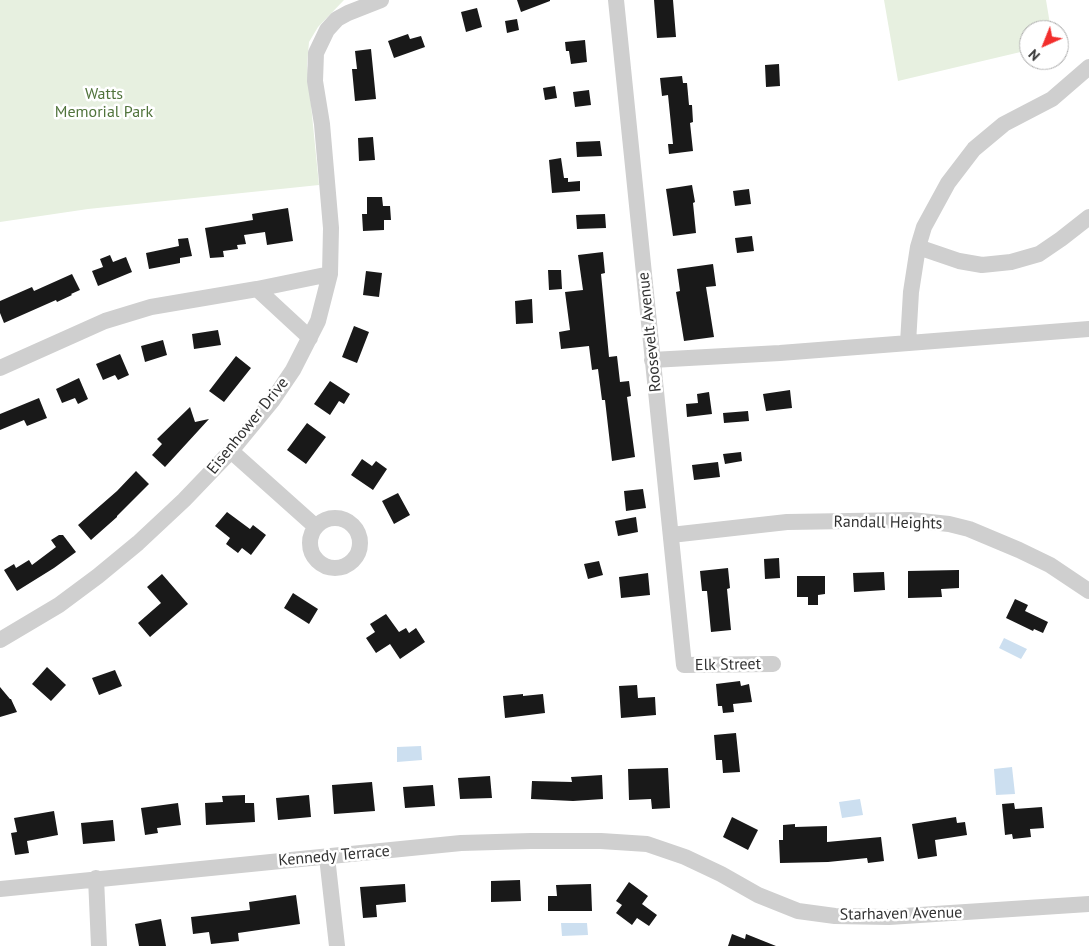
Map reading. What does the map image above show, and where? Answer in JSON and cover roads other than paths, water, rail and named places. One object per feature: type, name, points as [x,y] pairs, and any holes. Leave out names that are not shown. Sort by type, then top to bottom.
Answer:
[{"type":"street","name":"Roosevelt Avenue","points":[[616,0],[684,665]]},
{"type":"street","name":"Eisenhower Drive","points":[[0,640],[58,605],[98,576],[184,500],[231,451],[272,401],[293,370],[318,321],[330,274],[331,228],[322,124],[315,81],[316,53],[327,30],[337,19],[377,1]]},
{"type":"street","points":[[908,343],[910,292],[918,247],[924,227],[959,166],[1004,124],[1052,99],[1086,73]]},
{"type":"street","points":[[918,247],[982,265],[1011,262],[1038,254],[1061,239],[1089,216]]},
{"type":"street","points":[[0,368],[114,318],[151,307],[330,274]]},
{"type":"street","points":[[257,288],[310,338]]},
{"type":"street","points":[[652,360],[780,353],[1089,329]]},
{"type":"street","points":[[231,451],[316,527]]},
{"type":"street","name":"Randall Heights","points":[[671,535],[787,522],[911,520],[949,524],[969,529],[1019,550],[1050,565],[1089,591]]},
{"type":"street","name":"Elk Street","points":[[684,665],[773,664]]},
{"type":"street","name":"Kennedy Terrace","points":[[0,888],[461,843],[601,841],[647,844],[667,851]]},
{"type":"street","name":"Starhaven Avenue","points":[[667,851],[721,874],[758,895],[798,911],[889,917],[1089,904]]},
{"type":"street","points":[[328,857],[337,946]]},
{"type":"street","points":[[96,878],[99,946]]},
{"type":"water","points":[[1004,638],[1027,649],[1021,659],[999,648]]},
{"type":"water","points":[[421,746],[422,760],[397,762],[397,747]]},
{"type":"water","points":[[1012,767],[1015,794],[996,795],[994,769]]},
{"type":"water","points":[[860,799],[863,815],[842,818],[839,802]]},
{"type":"water","points":[[561,923],[587,923],[588,935],[562,936]]},
{"type":"park label","name":"Watts Memorial Park","points":[[104,103]]}]
